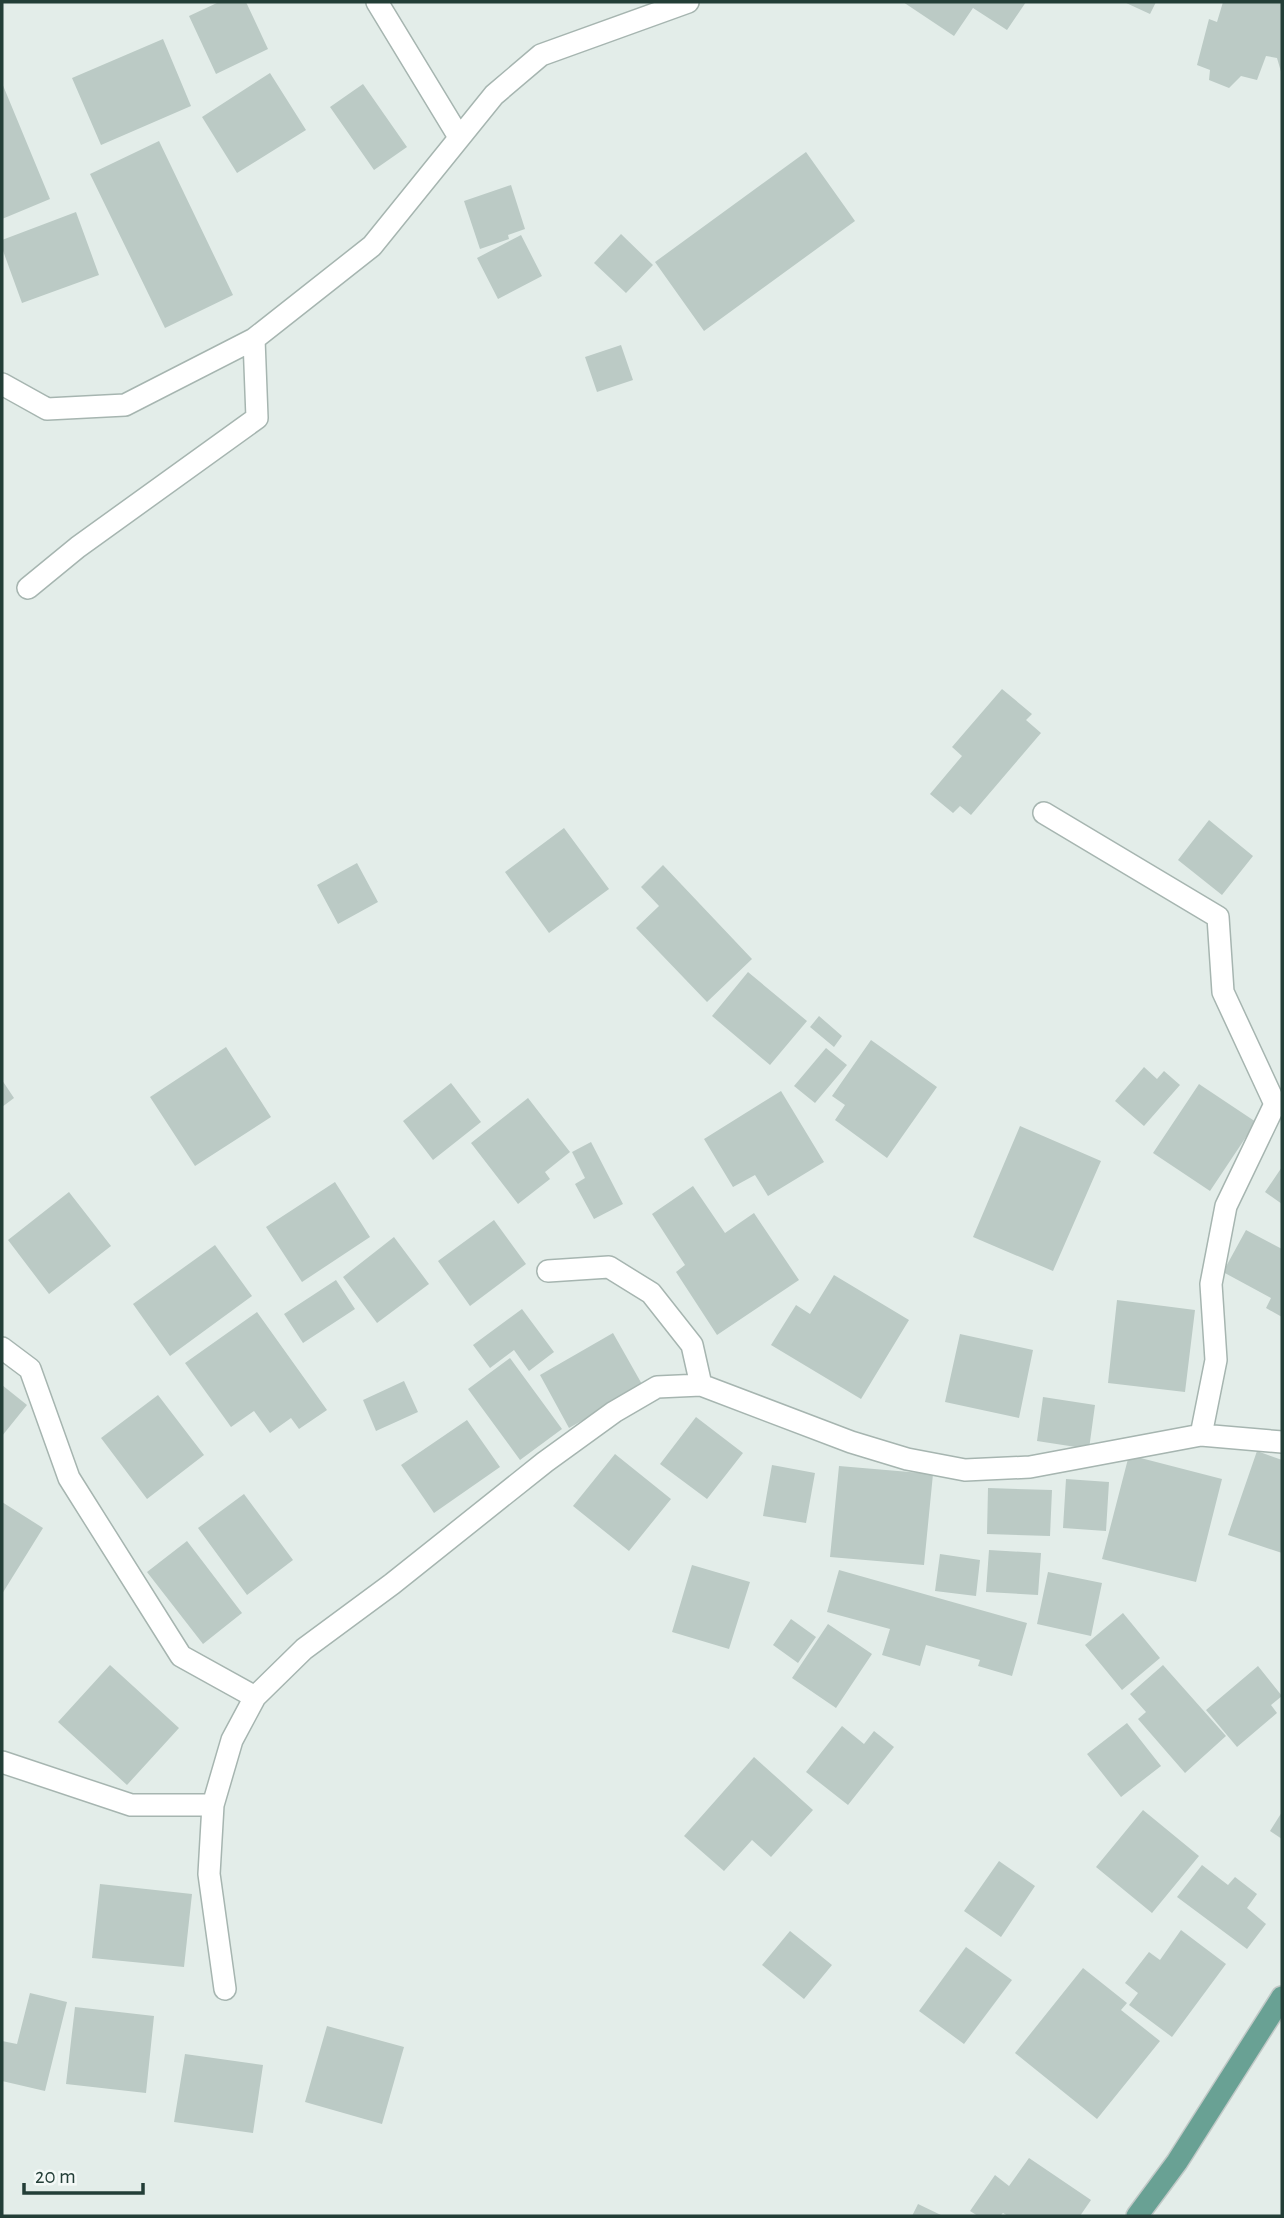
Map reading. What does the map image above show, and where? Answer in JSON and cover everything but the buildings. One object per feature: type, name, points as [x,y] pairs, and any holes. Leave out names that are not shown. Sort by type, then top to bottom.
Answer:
[{"type":"main road","points":[[1137,2216],[1177,2162],[1282,1997]]},
{"type":"street","points":[[377,2],[459,137]]},
{"type":"street","points":[[2,383],[47,409],[125,405],[254,339],[372,246],[494,95],[541,55],[688,2]]},
{"type":"street","points":[[29,587],[78,547],[257,418],[254,339]]},
{"type":"street","points":[[1044,813],[1218,917],[1223,992],[1275,1104],[1226,1206],[1210,1284],[1216,1360],[1201,1435]]},
{"type":"street","points":[[548,1271],[609,1267],[651,1293],[692,1345],[701,1385]]},
{"type":"street","points":[[2,1348],[30,1369],[69,1478],[181,1656],[255,1697]]},
{"type":"street","points":[[225,1989],[209,1874],[213,1805],[232,1740],[255,1697],[304,1649],[392,1584],[545,1462],[614,1412],[657,1387],[701,1385],[851,1442],[907,1458],[965,1470],[1030,1467],[1201,1435],[1282,1441]]},
{"type":"street","points":[[2,1762],[131,1805],[213,1805]]}]
